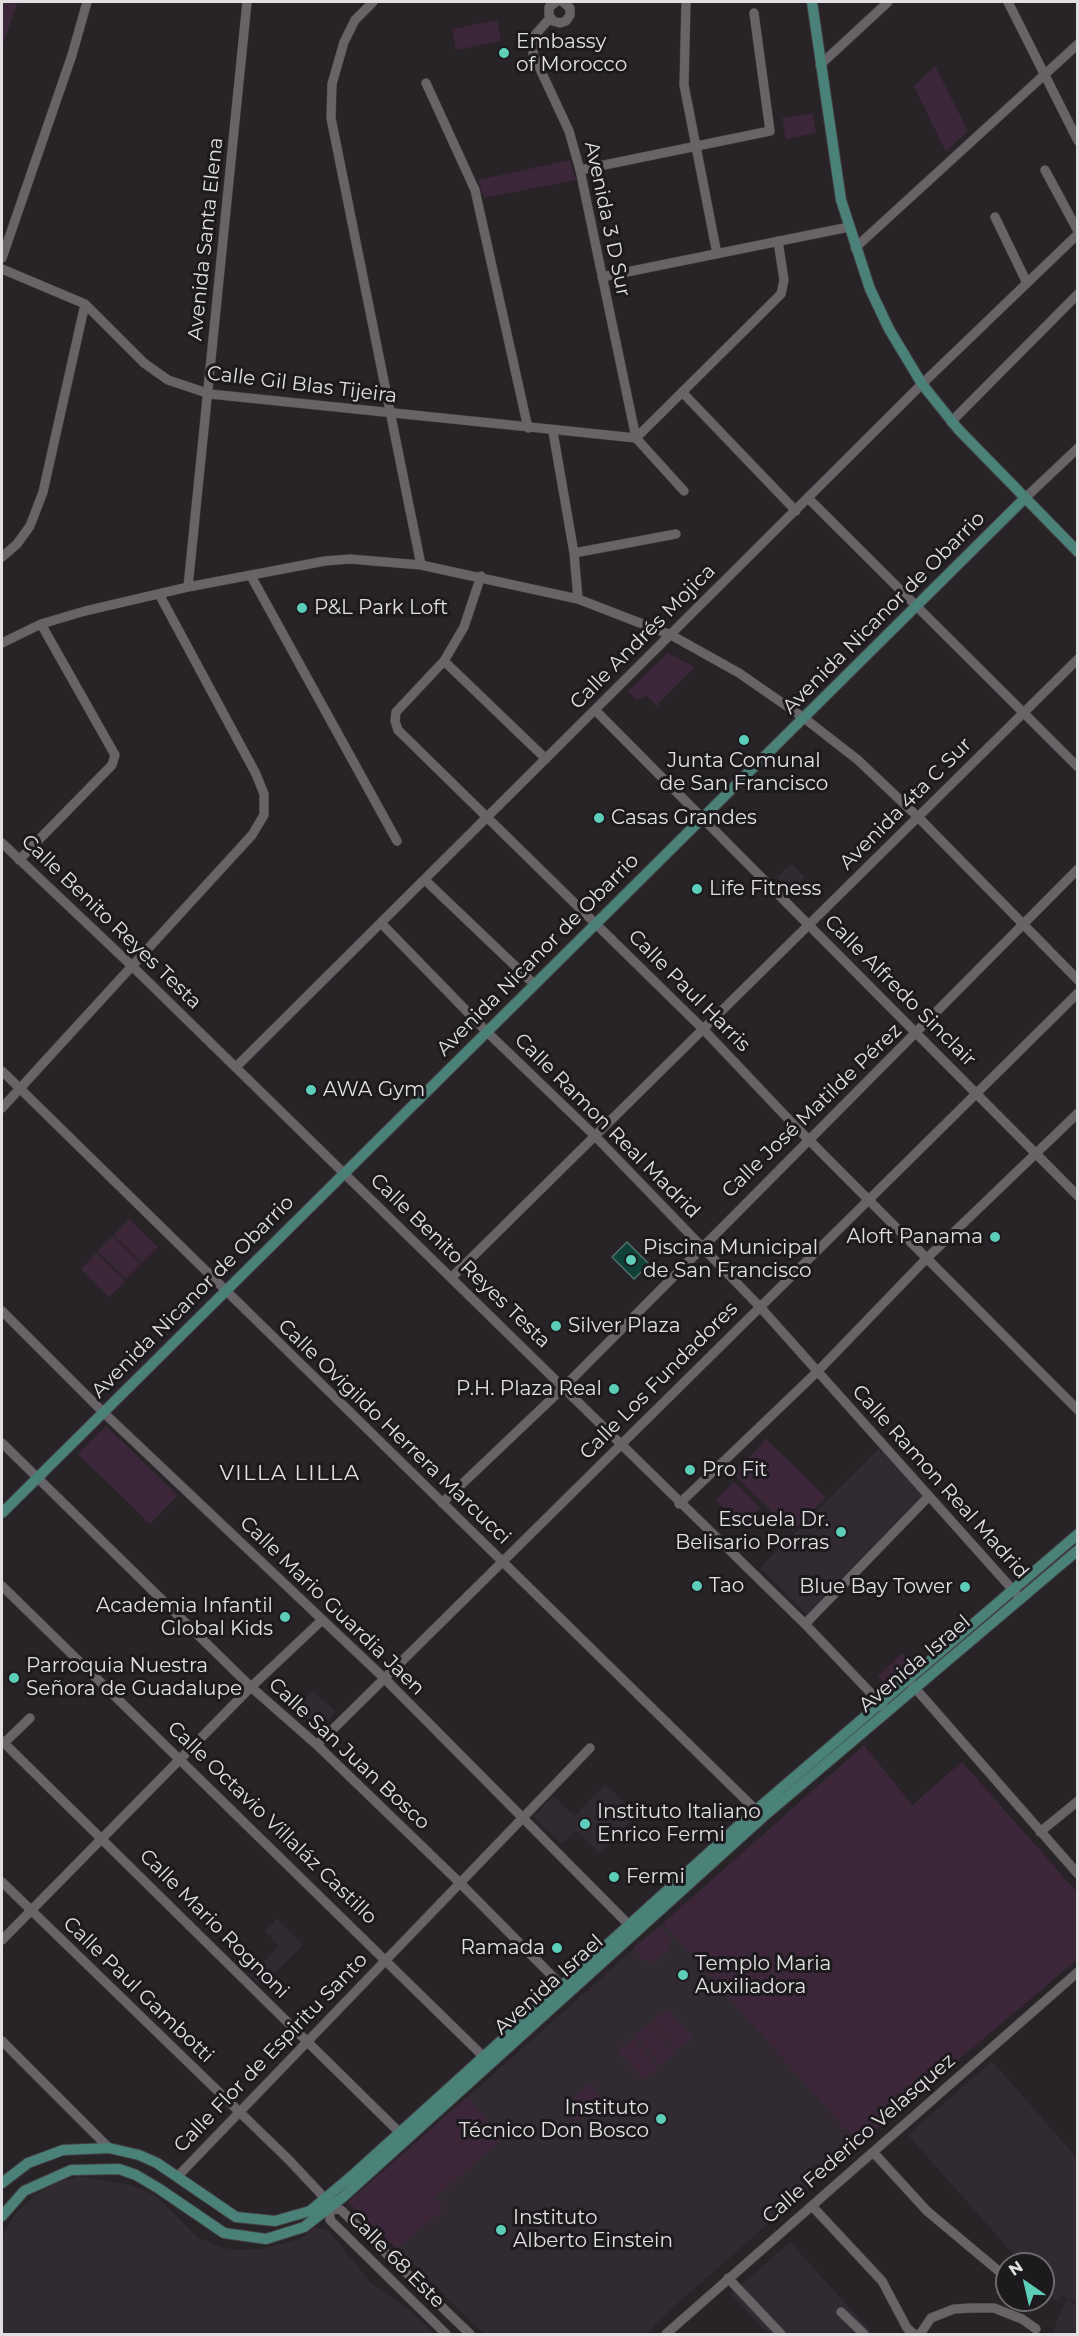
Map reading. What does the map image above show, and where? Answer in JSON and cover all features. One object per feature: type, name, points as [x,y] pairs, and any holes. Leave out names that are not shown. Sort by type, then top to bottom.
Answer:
[{"type":"main road","points":[[812,2],[840,190],[855,248],[870,289],[889,329],[922,384],[951,422],[1077,552]]},
{"type":"main road","name":"Avenida Nicanor de Obarrio","points":[[2,1513],[1024,499]]},
{"type":"main road","name":"Avenida Israel","points":[[1017,1595],[1077,1534]]},
{"type":"main road","name":"Avenida Israel","points":[[4,2177],[28,2163],[63,2150],[109,2148],[139,2155],[178,2176],[217,2206],[236,2217],[257,2221],[289,2219],[328,2204],[760,1814],[1017,1595],[1076,1554]]},
{"type":"main road","name":"Avenida Israel","points":[[2,2216],[24,2191],[70,2170],[119,2169],[136,2175],[224,2233],[244,2238],[266,2239],[281,2236],[304,2227],[400,2133],[487,2060]]},
{"type":"street","points":[[2,258],[72,55],[87,2]]},
{"type":"street","name":"Avenida Santa Elena","points":[[188,587],[210,394],[248,2]]},
{"type":"street","points":[[373,2],[355,20],[344,42],[332,84],[331,117],[421,566]]},
{"type":"street","name":"Avenida 3 D Sur","points":[[556,2],[549,7],[550,18],[535,34],[533,54],[569,131],[580,170],[636,438]]},
{"type":"street","points":[[550,18],[560,23],[569,18],[570,8],[563,2]]},
{"type":"street","points":[[686,2],[684,85],[717,254]]},
{"type":"street","points":[[820,65],[888,2]]},
{"type":"street","points":[[1008,2],[1077,141]]},
{"type":"street","points":[[580,170],[696,144],[770,131],[754,13]]},
{"type":"street","points":[[855,248],[1077,44]]},
{"type":"street","points":[[426,83],[475,190],[528,428]]},
{"type":"street","points":[[1045,170],[1077,232]]},
{"type":"street","points":[[995,217],[1027,283]]},
{"type":"street","points":[[602,277],[849,227]]},
{"type":"street","name":"Calle Andrés Mojica","points":[[236,1067],[1077,232]]},
{"type":"street","points":[[684,491],[636,438],[781,294],[784,280],[778,241]]},
{"type":"street","name":"Calle Gil Blas Tijeira","points":[[2,269],[86,304],[152,369],[168,380],[210,394],[553,432],[636,438]]},
{"type":"street","points":[[951,422],[1077,294]]},
{"type":"street","points":[[2,557],[17,544],[30,526],[43,492],[86,304]]},
{"type":"street","points":[[682,393],[796,511]]},
{"type":"street","points":[[553,432],[574,553],[578,599]]},
{"type":"street","points":[[1024,499],[1077,448]]},
{"type":"street","points":[[808,498],[1077,766]]},
{"type":"street","points":[[574,553],[676,534]]},
{"type":"street","points":[[2,644],[41,624],[159,594],[188,587],[350,560],[421,566],[481,576],[578,599],[671,635],[739,673],[804,718],[858,760],[918,817],[1077,980]]},
{"type":"street","points":[[251,576],[397,842]]},
{"type":"street","name":"Calle Paul Harris","points":[[481,576],[464,627],[444,661],[396,712],[395,721],[398,730],[703,1029],[808,1140],[1077,1410]]},
{"type":"street","points":[[2,1108],[252,835],[264,815],[264,794],[256,774],[159,594]]},
{"type":"street","points":[[19,860],[112,765],[115,755],[41,624]]},
{"type":"street","name":"Avenida 4ta C Sur","points":[[451,1278],[810,926],[1077,659]]},
{"type":"street","points":[[444,661],[546,759]]},
{"type":"street","name":"Calle Alfredo Sinclair","points":[[595,710],[1077,1196]]},
{"type":"street","name":"Calle Benito Reyes Testa","points":[[2,843],[236,1067],[679,1504],[805,1624],[884,1707]]},
{"type":"street","name":"Calle José Matilde Pérez","points":[[442,1503],[563,1388],[701,1246],[917,1033],[1077,869]]},
{"type":"street","points":[[425,880],[534,984]]},
{"type":"street","name":"Calle Ramon Real Madrid","points":[[381,923],[486,1031],[595,1136],[760,1307],[1017,1595]]},
{"type":"street","name":"Calle Los Fundadores","points":[[317,1745],[1077,993]]},
{"type":"street","name":"Calle Ovigildo Herrera Marcucci","points":[[2,1071],[225,1292],[669,1722],[760,1814]]},
{"type":"street","points":[[679,1504],[818,1371],[926,1259],[1077,1113]]},
{"type":"street","name":"Calle Mario Guardia Jaen","points":[[2,1311],[103,1412],[321,1621],[384,1678],[632,1928]]},
{"type":"street","name":"Calle San Juan Bosco","points":[[2,1443],[252,1687],[317,1745],[460,1883],[565,1988]]},
{"type":"street","points":[[805,1624],[929,1496]]},
{"type":"street","name":"Calle Octavio Villaláz Castillo","points":[[2,1586],[487,2060]]},
{"type":"street","points":[[2,1940],[252,1687],[321,1621]]},
{"type":"street","points":[[911,1684],[1077,1874]]},
{"type":"street","points":[[3,1742],[30,1718]]},
{"type":"street","name":"Calle Mario Rognoni","points":[[3,1742],[400,2133]]},
{"type":"street","name":"Calle Flor de Espiritu Santo","points":[[178,2176],[306,2040],[590,1748]]},
{"type":"street","points":[[1040,1832],[1077,1801]]},
{"type":"street","name":"Calle Paul Gambotti","points":[[2,1882],[288,2159],[328,2204]]},
{"type":"street","name":"Calle Federico Velasquez","points":[[666,2334],[1077,1973]]},
{"type":"street","points":[[2,2041],[109,2148]]},
{"type":"street","points":[[873,2152],[927,2211],[995,2268]]},
{"type":"street","points":[[328,2204],[341,2210],[470,2334]]},
{"type":"street","name":"Calle 68 Este","points":[[328,2204],[330,2220],[446,2334]]},
{"type":"street","points":[[812,2206],[882,2281],[907,2328],[914,2334]]},
{"type":"street","points":[[728,2278],[781,2334]]},
{"type":"street","points":[[920,2334],[932,2318],[954,2309],[972,2308],[994,2308],[1022,2319],[1036,2329]]},
{"type":"street","points":[[841,2312],[864,2334]]},
{"type":"shaded area","points":[[2,2],[18,2],[2,46]]},
{"type":"shaded area","points":[[497,20],[501,41],[456,50],[452,29]]},
{"type":"shaded area","points":[[935,66],[968,131],[946,152],[914,86]]},
{"type":"shaded area","points":[[813,113],[816,133],[786,139],[782,118]]},
{"type":"shaded area","points":[[570,160],[576,180],[484,198],[478,180]]},
{"type":"shaded area","points":[[668,653],[695,667],[659,703],[658,707],[647,696],[637,700],[628,691]]},
{"type":"shaded area","points":[[791,864],[805,877],[790,891],[777,877]]},
{"type":"shaded area","points":[[129,1219],[158,1247],[142,1263],[114,1235]]},
{"type":"shaded area","points":[[113,1236],[141,1264],[126,1279],[97,1251]]},
{"type":"shaded area","name":"Piscina Municipal de San Francisco","points":[[627,1242],[649,1264],[634,1279],[612,1257]]},
{"type":"shaded area","points":[[96,1253],[125,1281],[109,1297],[81,1269]]},
{"type":"shaded area","points":[[106,1426],[178,1495],[150,1524],[78,1454]]},
{"type":"shaded area","points":[[766,1439],[826,1497],[793,1531],[733,1474]]},
{"type":"shaded area","name":"Escuela Dr. Belisario Porras","points":[[879,1448],[922,1495],[807,1614],[760,1568]]},
{"type":"shaded area","points":[[734,1482],[760,1508],[742,1527],[716,1500]]},
{"type":"shaded area","points":[[903,1653],[918,1669],[892,1692],[878,1676]]},
{"type":"shaded area","points":[[312,1690],[336,1712],[319,1729],[295,1708]]},
{"type":"shaded area","points":[[864,1745],[912,1805],[962,1762],[1077,1892],[1078,1959],[858,2144],[663,1923]]},
{"type":"shaded area","name":"Instituto Italiano Enrico Fermi","points":[[605,1784],[637,1814],[600,1854],[576,1831],[562,1844],[533,1817],[553,1796],[575,1816]]},
{"type":"shaded area","points":[[277,1919],[303,1945],[262,1986],[250,1975],[279,1946],[265,1931]]},
{"type":"shaded area","name":"Instituto Técnico Don Bosco","points":[[663,1923],[858,2144],[660,2319],[648,2334],[484,2334],[397,2249],[444,2209],[399,2158]]},
{"type":"shaded area","points":[[660,1926],[671,1940],[670,1948],[656,1961],[650,1962],[643,1959],[633,1948]]},
{"type":"shaded area","points":[[667,2009],[693,2037],[678,2050],[652,2022]]},
{"type":"shaded area","points":[[650,2023],[676,2052],[661,2065],[635,2036]]},
{"type":"shaded area","points":[[633,2038],[659,2067],[644,2080],[618,2051]]},
{"type":"shaded area","points":[[992,2061],[1077,2158],[1077,2302],[1063,2296],[1055,2301],[1055,2252],[1011,2252],[908,2135]]},
{"type":"shaded area","points":[[590,2083],[602,2098],[575,2122],[562,2108]]},
{"type":"shaded area","points":[[467,2097],[503,2138],[435,2198],[444,2209],[397,2249],[348,2202]]},
{"type":"shaded area","points":[[79,2176],[130,2185],[155,2195],[199,2238],[221,2247],[236,2250],[261,2249],[300,2239],[314,2227],[329,2231],[371,2283],[412,2312],[434,2334],[2,2334],[2,2236],[14,2215],[36,2194],[56,2183]]},
{"type":"shaded area","points":[[790,2242],[873,2334],[768,2334],[731,2294]]},
{"type":"shaded area","points":[[1066,2299],[1077,2304],[1077,2334],[1052,2334]]},
{"type":"place","name":"Embassy of Morocco","points":[[504,53]]},
{"type":"place","name":"P&L Park Loft","points":[[302,608]]},
{"type":"place","name":"Junta Comunal de San Francisco","points":[[744,740]]},
{"type":"place","name":"Casas Grandes","points":[[599,818]]},
{"type":"place","name":"Life Fitness","points":[[697,889]]},
{"type":"place","name":"AWA Gym","points":[[311,1090]]},
{"type":"place","name":"Aloft Panama","points":[[995,1237]]},
{"type":"place","name":"Piscina Municipal de San Francisco","points":[[631,1260]]},
{"type":"place","name":"Silver Plaza","points":[[556,1326]]},
{"type":"place","name":"P.H. Plaza Real","points":[[614,1389]]},
{"type":"place","name":"Pro Fit","points":[[690,1470]]},
{"type":"place","name":"Escuela Dr. Belisario Porras","points":[[841,1532]]},
{"type":"place","name":"Tao","points":[[697,1586]]},
{"type":"place","name":"Blue Bay Tower","points":[[965,1587]]},
{"type":"place","name":"Academia Infantil Global Kids","points":[[285,1617]]},
{"type":"place","name":"Parroquia Nuestra Señora de Guadalupe","points":[[14,1678]]},
{"type":"place","name":"Instituto Italiano Enrico Fermi","points":[[585,1824]]},
{"type":"place","name":"Fermi","points":[[614,1877]]},
{"type":"place","name":"Ramada","points":[[557,1948]]},
{"type":"place","name":"Templo Maria Auxiliadora","points":[[683,1975]]},
{"type":"place","name":"Instituto Técnico Don Bosco","points":[[661,2119]]},
{"type":"place","name":"Instituto Alberto Einstein","points":[[501,2230]]},
{"type":"district","name":"VILLA LILLA","points":[[290,1474]]}]
